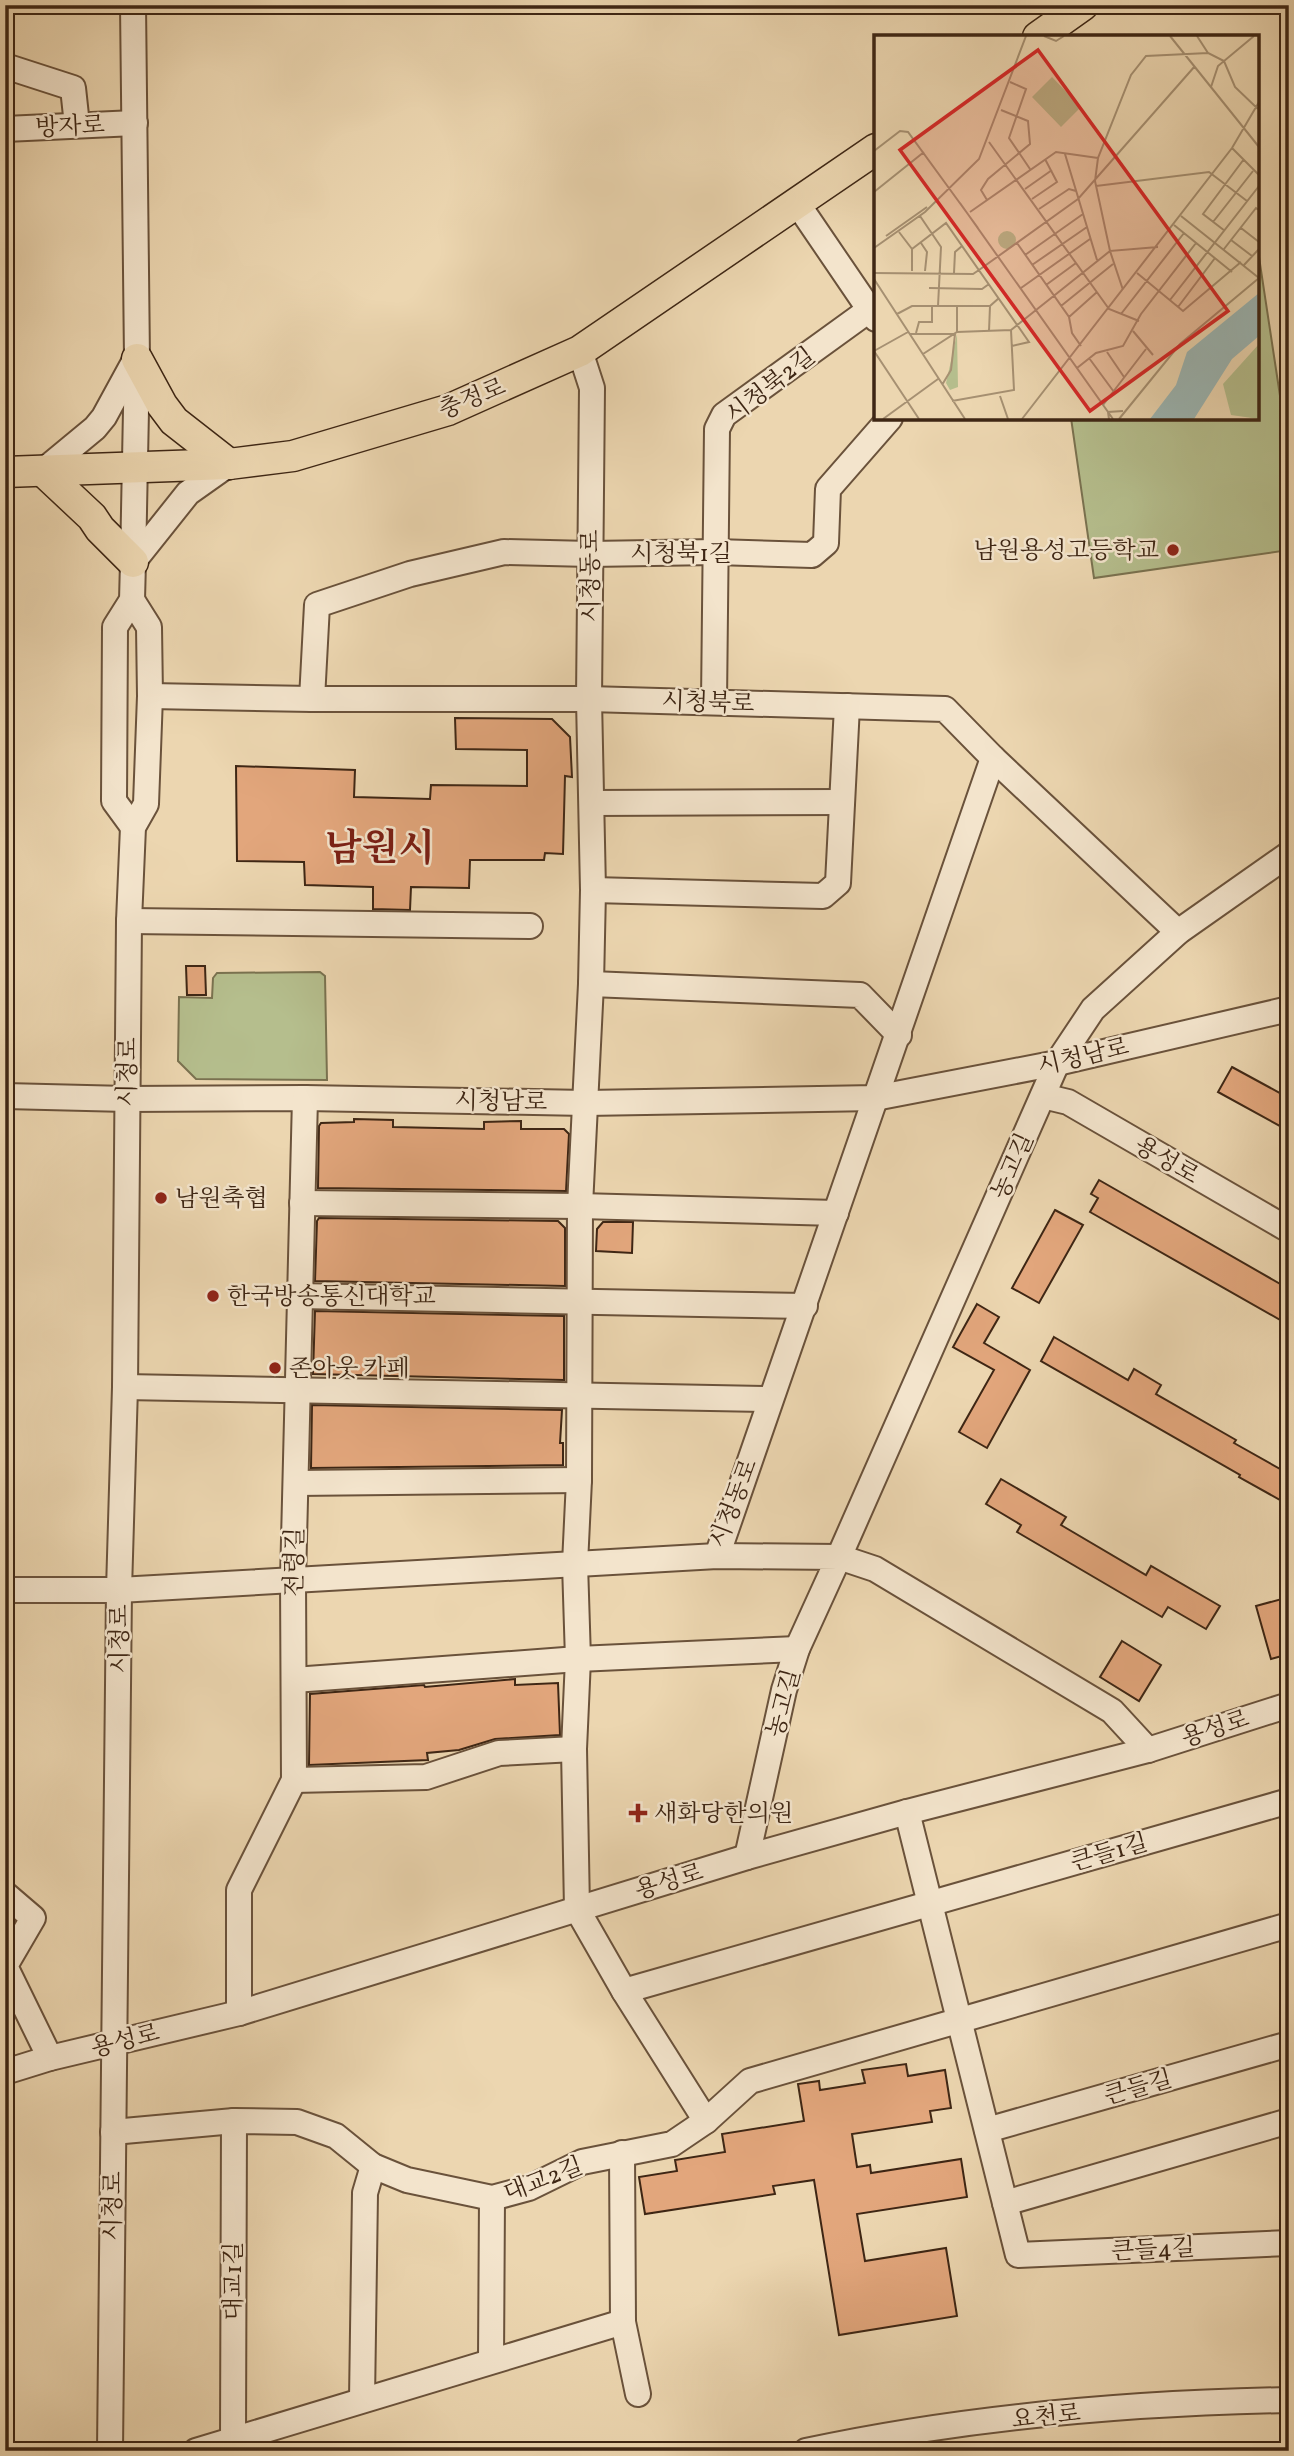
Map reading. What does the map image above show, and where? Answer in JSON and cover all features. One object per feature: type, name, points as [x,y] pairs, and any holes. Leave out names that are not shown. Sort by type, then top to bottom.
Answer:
[{"type":"main road","points":[[1041,35],[1083,5]]},
{"type":"main road","name":"충정로","points":[[5,472],[229,464],[293,456],[448,410],[580,351],[874,150]]},
{"type":"main road","points":[[136,359],[174,421],[229,464]]},
{"type":"main road","points":[[43,471],[92,517],[100,529],[133,562]]},
{"type":"street","points":[[133,5],[136,359],[133,562],[132,600],[115,627],[114,801],[133,827]]},
{"type":"street","points":[[5,66],[73,88],[77,125]]},
{"type":"street","name":"방자로","points":[[5,129],[135,123]]},
{"type":"street","points":[[797,203],[874,311]]},
{"type":"street","name":"시청북2길","points":[[714,702],[718,429],[724,415],[874,311]]},
{"type":"street","name":"시청동로","points":[[577,1909],[574,1749],[578,1660],[576,1564],[580,1397],[580,1206],[593,890],[589,699],[592,388],[580,351]]},
{"type":"street","points":[[43,471],[95,428],[104,417],[136,359]]},
{"type":"street","name":"시청북1길","points":[[312,699],[317,605],[410,574],[504,552],[812,555],[827,543],[828,489],[888,420]]},
{"type":"street","points":[[133,562],[188,494],[229,464]]},
{"type":"street","name":"시청로","points":[[110,2451],[129,921],[133,827],[146,804],[150,696],[149,626],[132,600]]},
{"type":"street","name":"시청북로","points":[[150,696],[589,699],[945,709],[993,758],[1178,932]]},
{"type":"street","points":[[593,890],[823,896],[838,883],[847,706]]},
{"type":"street","points":[[875,1098],[993,758]]},
{"type":"street","points":[[592,803],[842,802]]},
{"type":"street","name":"농고길","points":[[747,1857],[784,1690],[797,1649],[1056,1063],[1093,1009],[1178,932],[1288,854]]},
{"type":"street","points":[[129,921],[530,926]]},
{"type":"street","points":[[591,984],[860,995],[899,1035]]},
{"type":"street","name":"시청남로","points":[[5,1096],[127,1100],[305,1098],[586,1102],[875,1098],[1056,1063],[1289,1009]]},
{"type":"street","name":"용성로","points":[[1043,1096],[1068,1102],[1289,1230]]},
{"type":"street","name":"전령길","points":[[239,2013],[239,1890],[294,1780],[293,1580],[305,1098]]},
{"type":"street","name":"시청동로","points":[[5,1590],[120,1590],[717,1556],[875,1098]]},
{"type":"street","points":[[302,1203],[580,1206],[836,1213]]},
{"type":"street","points":[[299,1296],[804,1306]]},
{"type":"street","points":[[125,1387],[770,1399]]},
{"type":"street","points":[[296,1483],[579,1479]]},
{"type":"street","points":[[717,1556],[839,1557],[876,1569],[1112,1711],[1149,1749]]},
{"type":"street","points":[[294,1680],[578,1660],[797,1649]]},
{"type":"street","name":"용성로","points":[[5,2072],[239,2013],[747,1857],[1149,1749],[1289,1705]]},
{"type":"street","points":[[294,1780],[426,1777],[499,1753],[574,1749]]},
{"type":"street","name":"큰들1길","points":[[624,1991],[1289,1801]]},
{"type":"street","points":[[907,1812],[1005,2203],[1289,2120]]},
{"type":"street","points":[[5,1894],[33,1918],[5,1966],[50,2059]]},
{"type":"street","points":[[577,1909],[624,1991],[706,2121]]},
{"type":"street","points":[[959,2020],[1289,1925]]},
{"type":"street","name":"대교2길","points":[[113,2132],[234,2121],[297,2122],[336,2136],[373,2166],[407,2180],[492,2198],[529,2189],[582,2162],[672,2144],[706,2121],[750,2081],[959,2020]]},
{"type":"street","name":"큰들길","points":[[987,2130],[1289,2043]]},
{"type":"street","name":"대교1길","points":[[233,2440],[234,2121]]},
{"type":"street","points":[[622,2153],[623,2322],[638,2393]]},
{"type":"street","points":[[362,2400],[366,2193],[373,2166]]},
{"type":"street","points":[[491,2361],[492,2198]]},
{"type":"street","name":"큰들4길","points":[[1005,2203],[1018,2256],[1289,2243]]},
{"type":"street","points":[[196,2451],[623,2322]]},
{"type":"street","name":"요천로","points":[[806,2451],[852,2441],[1037,2415],[1289,2400]]},
{"type":"path","points":[[1147,2451],[1289,2443]]},
{"type":"green space","points":[[1259,257],[1289,455],[1289,550],[1094,578],[1071,420],[1259,420]]},
{"type":"green space","points":[[320,972],[325,976],[327,1080],[196,1079],[178,1061],[179,997],[212,998],[213,978],[217,973]]},
{"type":"building","points":[[455,718],[552,719],[570,737],[572,777],[565,776],[563,854],[545,853],[544,860],[470,860],[469,888],[411,887],[410,910],[373,909],[373,887],[305,885],[304,862],[237,861],[236,766],[355,770],[354,797],[430,799],[431,785],[527,786],[527,750],[456,749]]},
{"type":"building","points":[[186,966],[205,966],[206,995],[187,995]]},
{"type":"building","points":[[1232,1067],[1289,1098],[1289,1131],[1218,1092]]},
{"type":"building","points":[[354,1119],[393,1120],[393,1127],[484,1129],[484,1122],[521,1121],[521,1129],[564,1129],[569,1134],[566,1191],[318,1188],[319,1126],[321,1123],[354,1122]]},
{"type":"building","points":[[1099,1180],[1289,1289],[1289,1325],[1090,1212],[1098,1198],[1091,1194]]},
{"type":"building","points":[[1055,1210],[1083,1225],[1039,1303],[1012,1288]]},
{"type":"building","points":[[319,1218],[558,1221],[565,1228],[565,1286],[315,1281]]},
{"type":"building","points":[[603,1222],[633,1222],[632,1253],[596,1251],[597,1229]]},
{"type":"building","points":[[977,1304],[999,1317],[984,1343],[1030,1370],[987,1448],[959,1432],[994,1370],[953,1347]]},
{"type":"building","points":[[315,1311],[564,1316],[564,1380],[313,1374]]},
{"type":"building","points":[[1054,1337],[1128,1380],[1134,1369],[1161,1385],[1156,1394],[1289,1474],[1289,1505],[1041,1361]]},
{"type":"building","points":[[312,1405],[562,1410],[560,1443],[563,1443],[563,1465],[311,1468]]},
{"type":"building","points":[[1001,1479],[1066,1517],[1061,1525],[1146,1575],[1151,1566],[1220,1606],[1206,1629],[1168,1607],[1162,1617],[1017,1532],[1021,1525],[986,1504]]},
{"type":"building","points":[[1289,1597],[1289,1654],[1271,1659],[1256,1606]]},
{"type":"building","points":[[1122,1641],[1161,1665],[1139,1701],[1100,1677]]},
{"type":"building","points":[[515,1679],[515,1685],[558,1683],[560,1735],[495,1739],[459,1750],[427,1753],[428,1760],[309,1765],[310,1694]]},
{"type":"building","points":[[906,2064],[908,2076],[945,2070],[951,2108],[930,2111],[932,2122],[852,2134],[857,2167],[870,2165],[871,2173],[961,2159],[967,2197],[857,2214],[865,2261],[946,2248],[957,2316],[839,2335],[814,2180],[773,2186],[775,2194],[645,2214],[639,2177],[677,2171],[675,2160],[725,2152],[722,2134],[804,2121],[798,2084],[819,2081],[820,2090],[865,2083],[862,2070]]},
{"type":"place","name":"남원용성고등학교","points":[[1173,550]]},
{"type":"place","name":"남원축협","points":[[161,1198]]},
{"type":"place","name":"한국방송통신대학교","points":[[213,1296]]},
{"type":"place","name":"존아웃 카페","points":[[275,1368]]},
{"type":"place","name":"새화당한의원","points":[[638,1813]]},
{"type":"district","name":"남원시","points":[[380,847]]}]
